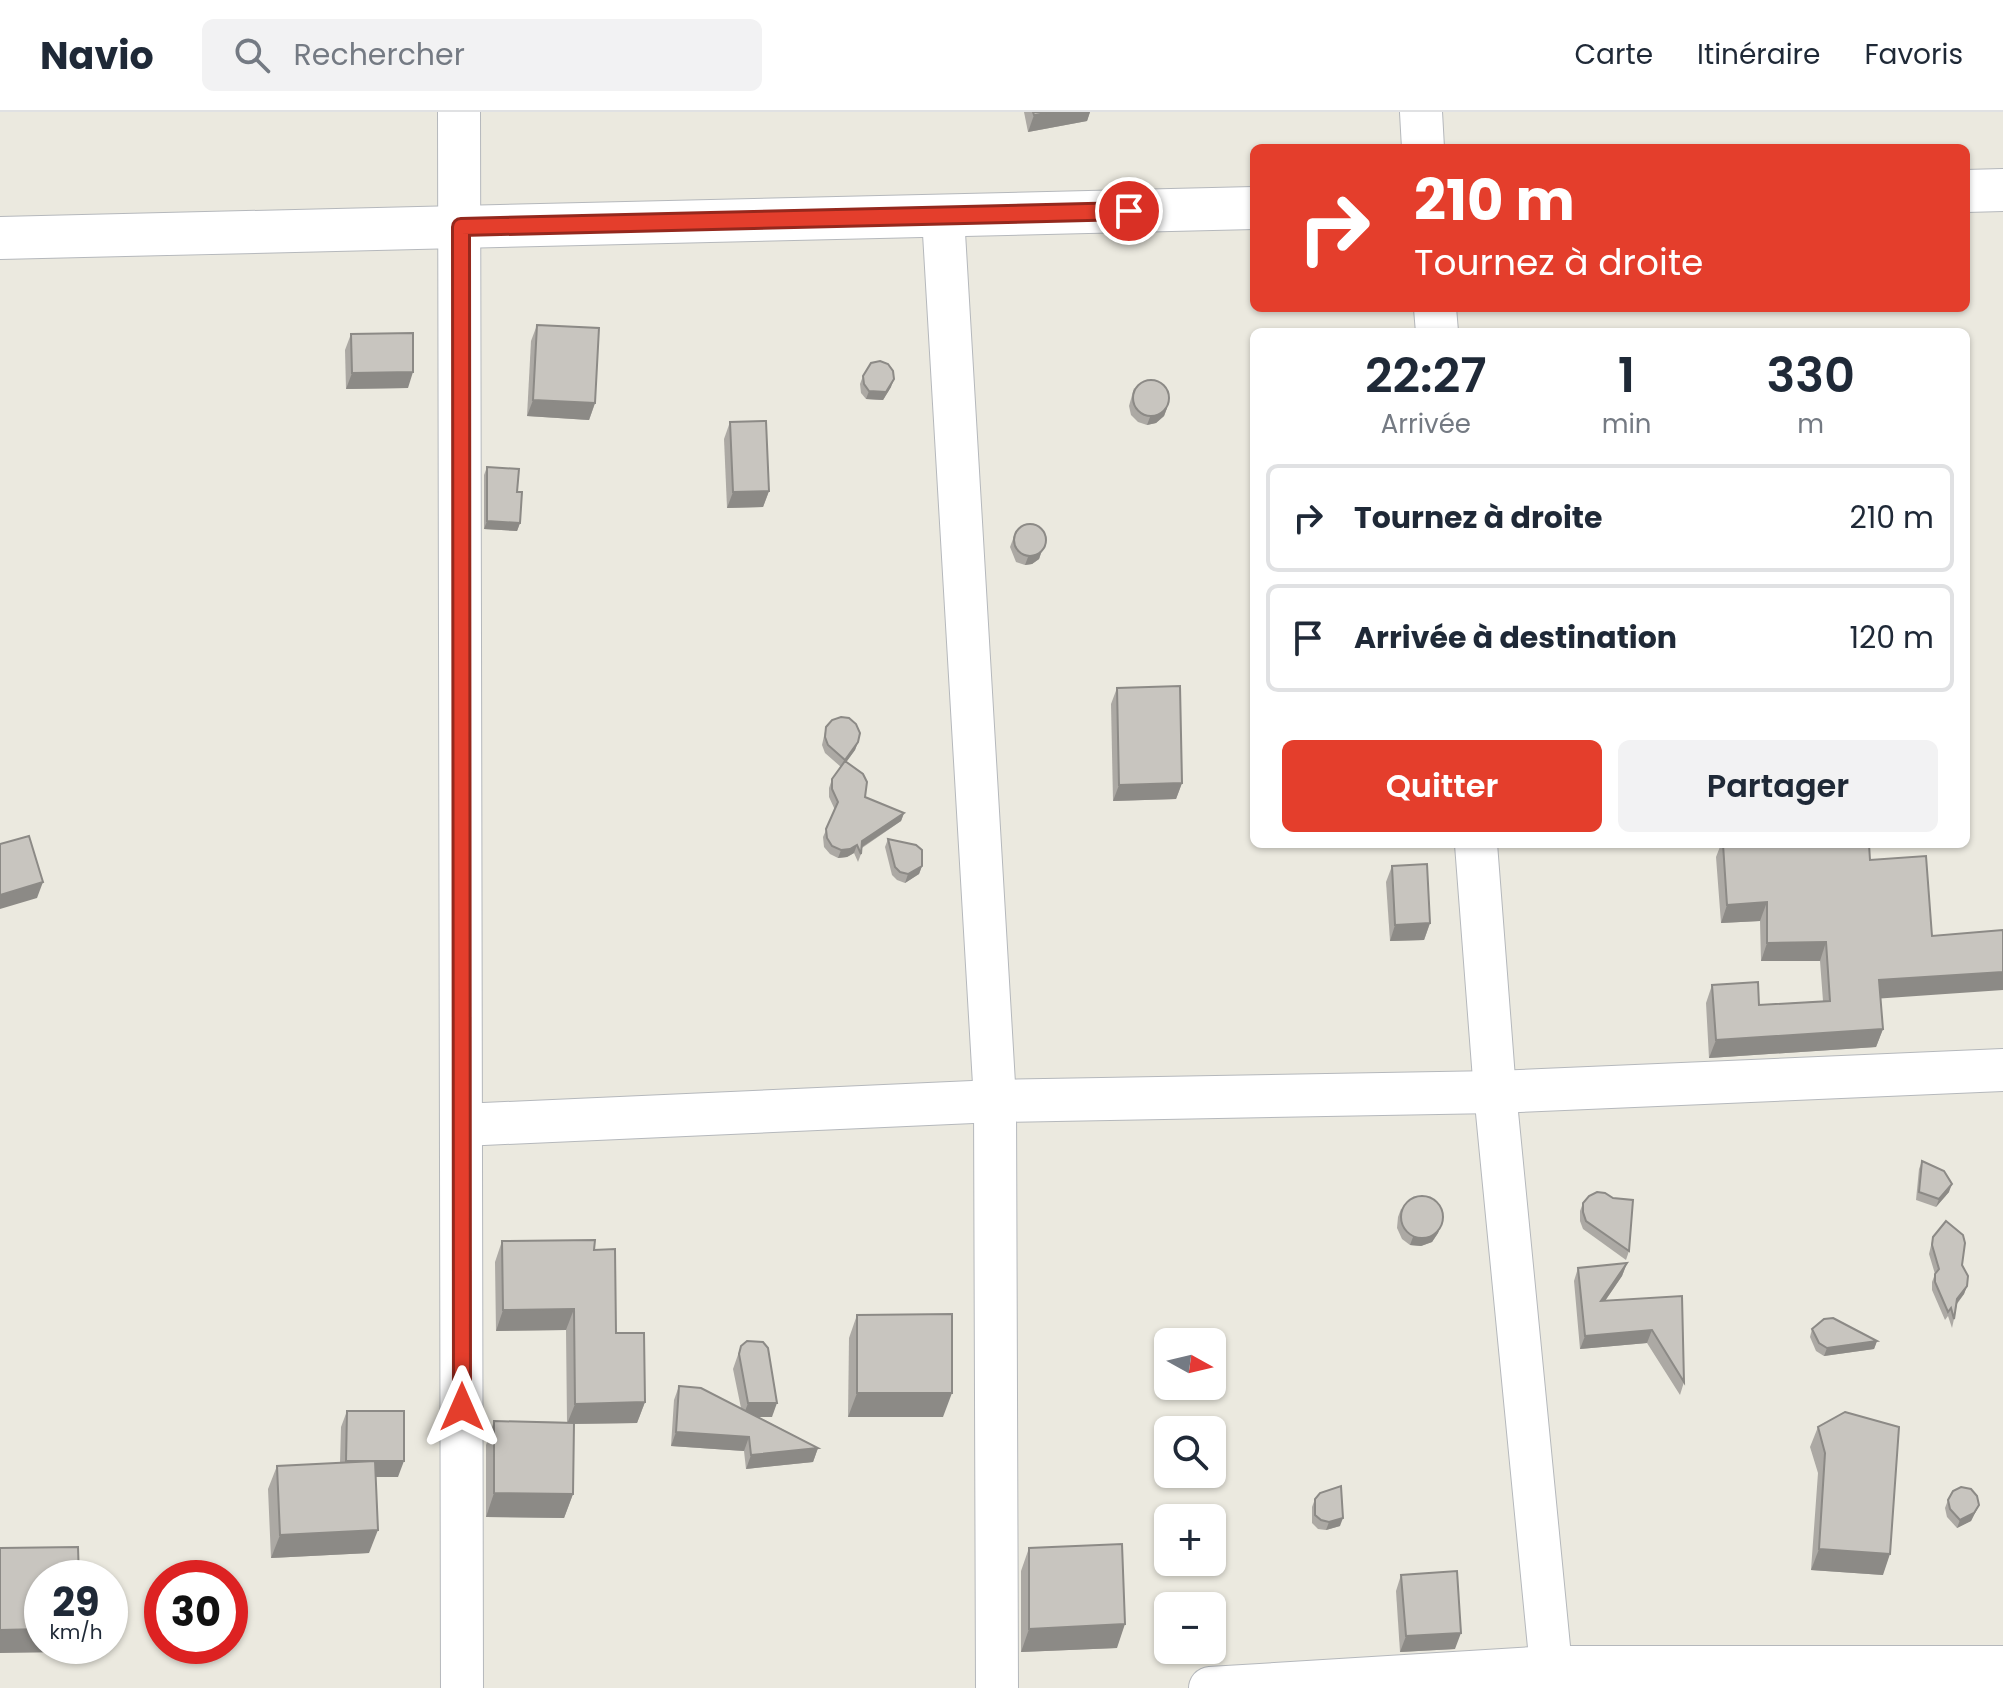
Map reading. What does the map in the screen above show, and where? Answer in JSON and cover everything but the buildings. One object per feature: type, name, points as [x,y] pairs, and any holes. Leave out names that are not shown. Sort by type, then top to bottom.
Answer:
[{"type":"street","points":[[459,112],[462,1688]]},
{"type":"street","points":[[1421,112],[1423,144]]},
{"type":"street","points":[[1970,191],[2003,190]]},
{"type":"street","points":[[0,238],[1250,208]]},
{"type":"street","points":[[943,216],[995,1101],[997,1688]]},
{"type":"street","points":[[1476,848],[1495,1092],[1552,1677]]},
{"type":"street","points":[[462,1125],[995,1101],[1495,1092],[2003,1070]]},
{"type":"street","points":[[1210,1688],[2003,1667]]},
{"type":"route","points":[[462,1407],[461,227],[1129,211]]}]
